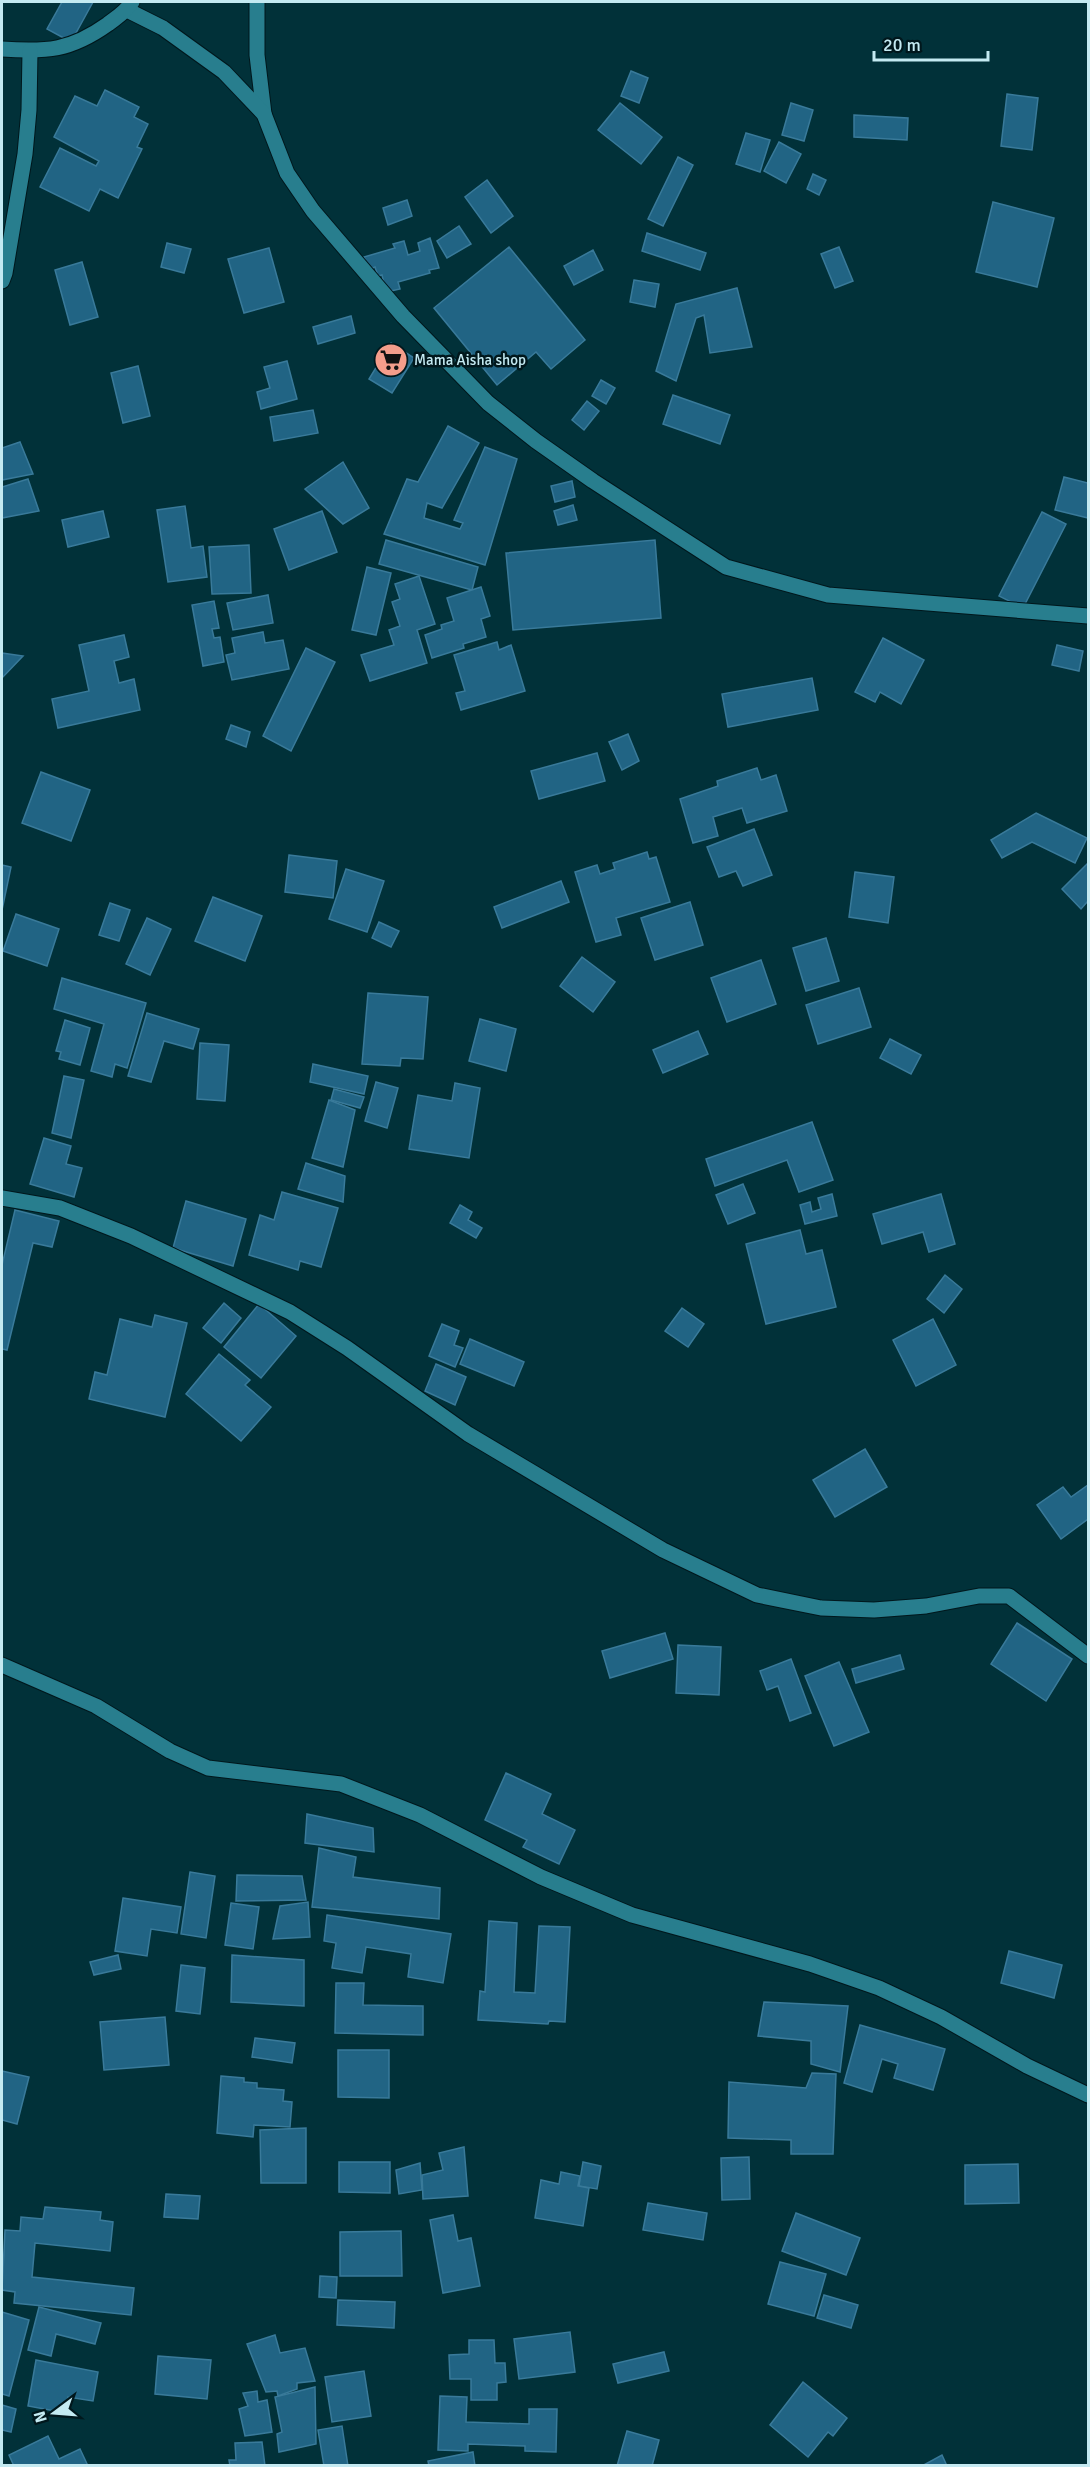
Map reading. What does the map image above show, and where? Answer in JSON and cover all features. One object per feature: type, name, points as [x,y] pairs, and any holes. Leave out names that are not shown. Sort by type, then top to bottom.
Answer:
[{"type":"street","points":[[257,2],[257,55],[264,114],[287,173],[313,212],[403,316],[488,403],[536,441],[726,567],[828,595],[1089,616]]},
{"type":"street","points":[[2,49],[30,51],[66,48],[93,35],[129,6],[224,72],[264,114]]},
{"type":"street","points":[[2,281],[25,154],[29,110],[30,51]]},
{"type":"street","points":[[2,1198],[60,1208],[121,1232],[290,1312],[346,1348],[468,1434],[507,1458],[663,1550],[757,1595],[821,1608],[874,1610],[926,1606],[979,1596],[1009,1596],[1089,1656]]},
{"type":"street","points":[[2,1665],[96,1706],[170,1751],[208,1768],[341,1784],[420,1815],[541,1876],[632,1915],[810,1964],[879,1988],[940,2017],[1027,2067],[1089,2095]]},
{"type":"building","points":[[62,2],[93,2],[71,42],[47,29]]},
{"type":"building","points":[[631,71],[648,78],[639,103],[621,96]]},
{"type":"building","points":[[105,90],[139,107],[134,117],[148,124],[137,147],[142,149],[118,198],[100,189],[89,211],[40,187],[60,148],[96,166],[99,161],[54,137],[75,96],[97,106]]},
{"type":"building","points":[[1007,94],[1038,98],[1032,150],[1001,146]]},
{"type":"building","points":[[620,103],[662,137],[641,164],[598,130]]},
{"type":"building","points":[[791,103],[813,110],[804,141],[782,135]]},
{"type":"building","points":[[854,115],[908,118],[907,140],[854,137]]},
{"type":"building","points":[[746,133],[770,140],[760,172],[736,164]]},
{"type":"building","points":[[779,142],[801,154],[786,183],[764,171]]},
{"type":"building","points":[[678,157],[693,165],[663,226],[648,219]]},
{"type":"building","points":[[813,174],[826,180],[819,195],[807,189]]},
{"type":"building","points":[[487,180],[513,216],[491,233],[465,197]]},
{"type":"building","points":[[407,200],[412,216],[388,225],[383,208]]},
{"type":"building","points":[[993,202],[1054,218],[1037,287],[976,272]]},
{"type":"building","points":[[459,226],[471,244],[447,258],[437,241]]},
{"type":"building","points":[[647,233],[706,253],[700,270],[642,251]]},
{"type":"building","points":[[430,238],[439,268],[429,270],[430,273],[398,282],[400,289],[386,292],[382,275],[378,276],[375,267],[368,270],[364,257],[395,248],[393,244],[404,241],[408,255],[420,251],[418,243]]},
{"type":"building","points":[[167,243],[191,249],[184,273],[161,267]]},
{"type":"building","points":[[509,247],[585,340],[551,369],[536,352],[497,385],[434,308]]},
{"type":"building","points":[[839,247],[853,281],[835,288],[821,254]]},
{"type":"building","points":[[269,248],[284,302],[244,313],[228,259]]},
{"type":"building","points":[[593,250],[603,270],[574,285],[564,266]]},
{"type":"building","points":[[82,262],[98,317],[70,325],[55,270]]},
{"type":"building","points":[[634,280],[659,284],[655,307],[630,302]]},
{"type":"building","points":[[737,288],[752,347],[710,353],[704,315],[696,318],[676,381],[656,371],[676,304]]},
{"type":"building","points":[[351,316],[355,333],[318,344],[313,327]]},
{"type":"building","points":[[391,343],[414,358],[392,393],[369,379]]},
{"type":"building","points":[[287,361],[297,399],[261,409],[257,392],[270,388],[264,367]]},
{"type":"building","points":[[138,366],[150,416],[123,423],[111,373]]},
{"type":"building","points":[[601,380],[615,388],[606,404],[592,396]]},
{"type":"building","points":[[673,395],[730,415],[720,444],[663,424]]},
{"type":"building","points":[[587,401],[599,411],[584,430],[572,420]]},
{"type":"building","points":[[313,410],[318,433],[274,441],[270,417]]},
{"type":"building","points":[[448,426],[479,443],[442,508],[427,503],[424,518],[460,529],[463,523],[454,520],[485,447],[517,459],[485,565],[384,534],[407,479],[418,482]]},
{"type":"building","points":[[20,442],[33,474],[2,480],[2,448]]},
{"type":"building","points":[[343,462],[369,508],[343,524],[305,489]]},
{"type":"building","points":[[1064,477],[1088,483],[1088,518],[1055,510]]},
{"type":"building","points":[[28,479],[39,511],[2,518],[2,487]]},
{"type":"building","points":[[572,481],[575,497],[555,502],[551,486]]},
{"type":"building","points":[[573,505],[577,520],[558,525],[554,511]]},
{"type":"building","points":[[185,506],[191,548],[203,546],[207,577],[168,582],[157,510]]},
{"type":"building","points":[[103,511],[109,537],[68,547],[62,520]]},
{"type":"building","points":[[322,511],[337,552],[289,570],[274,529]]},
{"type":"building","points":[[1042,512],[1066,524],[1023,608],[999,596]]},
{"type":"building","points":[[386,540],[478,567],[472,590],[379,564]]},
{"type":"building","points":[[655,540],[661,618],[513,630],[506,553]]},
{"type":"building","points":[[249,545],[251,593],[212,594],[209,547]]},
{"type":"building","points":[[367,567],[391,573],[376,635],[352,630]]},
{"type":"building","points":[[419,576],[435,624],[417,630],[427,663],[370,681],[361,655],[394,645],[389,630],[400,626],[392,602],[400,599],[395,584]]},
{"type":"building","points":[[481,587],[490,616],[481,619],[486,637],[463,644],[464,648],[432,658],[425,635],[442,629],[441,625],[454,621],[447,598]]},
{"type":"building","points":[[268,595],[273,623],[233,630],[227,603]]},
{"type":"building","points":[[214,601],[219,628],[212,629],[214,638],[220,637],[224,662],[203,666],[192,605]]},
{"type":"building","points":[[263,632],[265,643],[283,640],[289,669],[232,680],[226,655],[235,653],[232,638]]},
{"type":"building","points":[[124,635],[129,657],[114,661],[119,683],[134,679],[140,710],[58,728],[52,699],[89,691],[79,645]]},
{"type":"building","points":[[883,638],[924,660],[901,704],[880,692],[875,702],[855,692]]},
{"type":"building","points":[[497,642],[499,650],[511,645],[525,691],[461,710],[456,693],[465,691],[454,655]]},
{"type":"building","points":[[1057,645],[1083,651],[1079,671],[1052,665]]},
{"type":"building","points":[[306,648],[335,662],[291,751],[263,736]]},
{"type":"building","points":[[2,653],[23,656],[2,678]]},
{"type":"building","points":[[812,678],[818,710],[728,727],[722,694]]},
{"type":"building","points":[[231,725],[250,732],[246,747],[226,739]]},
{"type":"building","points":[[628,734],[639,761],[622,770],[609,742]]},
{"type":"building","points":[[597,753],[605,781],[539,799],[531,771]]},
{"type":"building","points":[[757,768],[761,780],[776,775],[787,811],[747,823],[742,808],[713,817],[718,836],[693,843],[680,799],[718,786],[717,781]]},
{"type":"building","points":[[41,772],[90,790],[71,841],[22,823]]},
{"type":"building","points":[[1036,813],[1087,838],[1075,863],[1032,842],[1002,858],[991,840]]},
{"type":"building","points":[[754,829],[772,875],[743,886],[736,871],[719,877],[707,847]]},
{"type":"building","points":[[647,852],[649,859],[656,857],[670,902],[616,918],[621,935],[596,942],[575,872],[597,865],[600,874],[615,869],[613,863]]},
{"type":"building","points":[[289,855],[337,861],[333,898],[285,892]]},
{"type":"building","points":[[1088,863],[1088,901],[1081,909],[1062,889]]},
{"type":"building","points":[[2,865],[11,867],[2,910]]},
{"type":"building","points":[[346,869],[384,881],[367,932],[329,919]]},
{"type":"building","points":[[855,872],[894,877],[888,923],[849,917]]},
{"type":"building","points":[[561,881],[569,902],[502,928],[494,907]]},
{"type":"building","points":[[213,897],[262,916],[245,961],[195,941]]},
{"type":"building","points":[[690,902],[703,945],[655,960],[641,918]]},
{"type":"building","points":[[110,903],[130,910],[119,941],[99,935]]},
{"type":"building","points":[[16,914],[59,929],[47,966],[3,951]]},
{"type":"building","points":[[147,918],[171,929],[150,975],[126,964]]},
{"type":"building","points":[[379,922],[399,931],[391,947],[372,938]]},
{"type":"building","points":[[826,938],[839,981],[806,991],[793,948]]},
{"type":"building","points":[[582,957],[615,982],[593,1012],[560,986]]},
{"type":"building","points":[[761,960],[776,1004],[727,1022],[711,978]]},
{"type":"building","points":[[62,978],[146,1003],[127,1068],[115,1064],[112,1077],[91,1071],[104,1024],[54,1009]]},
{"type":"building","points":[[859,988],[871,1027],[818,1044],[806,1005]]},
{"type":"building","points":[[368,993],[428,997],[423,1059],[401,1058],[400,1066],[362,1064]]},
{"type":"building","points":[[147,1013],[199,1029],[193,1049],[164,1041],[151,1082],[128,1076]]},
{"type":"building","points":[[480,1019],[516,1029],[506,1071],[469,1061]]},
{"type":"building","points":[[65,1020],[90,1028],[80,1065],[59,1059],[61,1052],[56,1051]]},
{"type":"building","points":[[698,1031],[708,1054],[663,1073],[653,1050]]},
{"type":"building","points":[[890,1039],[921,1055],[911,1074],[880,1058]]},
{"type":"building","points":[[200,1043],[229,1045],[225,1101],[197,1099]]},
{"type":"building","points":[[313,1064],[368,1076],[364,1094],[310,1082]]},
{"type":"building","points":[[64,1076],[84,1080],[71,1138],[52,1133]]},
{"type":"building","points":[[376,1082],[398,1088],[387,1128],[365,1121]]},
{"type":"building","points":[[455,1083],[480,1088],[469,1158],[409,1149],[418,1095],[452,1101]]},
{"type":"building","points":[[334,1089],[364,1097],[360,1108],[331,1100]]},
{"type":"building","points":[[329,1100],[355,1110],[343,1167],[312,1158]]},
{"type":"building","points":[[812,1122],[833,1180],[799,1192],[787,1160],[715,1186],[706,1159]]},
{"type":"building","points":[[44,1138],[71,1146],[66,1164],[82,1168],[74,1197],[30,1184]]},
{"type":"building","points":[[306,1163],[345,1176],[343,1202],[298,1189]]},
{"type":"building","points":[[743,1184],[755,1213],[728,1224],[716,1195]]},
{"type":"building","points":[[282,1192],[338,1208],[321,1267],[300,1261],[298,1270],[249,1255],[260,1215],[274,1220]]},
{"type":"building","points":[[832,1194],[837,1216],[805,1224],[800,1205],[810,1202],[812,1212],[821,1209],[818,1198]]},
{"type":"building","points":[[941,1194],[955,1244],[929,1252],[923,1232],[882,1244],[873,1214]]},
{"type":"building","points":[[186,1201],[246,1219],[233,1266],[173,1248]]},
{"type":"building","points":[[460,1205],[472,1212],[468,1220],[482,1228],[476,1238],[450,1223]]},
{"type":"building","points":[[15,1210],[59,1221],[52,1247],[33,1243],[7,1350],[2,1349],[2,1265]]},
{"type":"building","points":[[800,1230],[806,1254],[822,1250],[836,1307],[766,1324],[746,1244]]},
{"type":"building","points":[[945,1275],[962,1289],[944,1313],[927,1299]]},
{"type":"building","points":[[224,1303],[241,1318],[221,1343],[203,1328]]},
{"type":"building","points":[[259,1304],[296,1336],[261,1378],[224,1347]]},
{"type":"building","points":[[682,1308],[704,1324],[688,1347],[665,1331]]},
{"type":"building","points":[[155,1315],[187,1323],[165,1417],[89,1399],[95,1372],[107,1375],[120,1319],[152,1327]]},
{"type":"building","points":[[933,1319],[956,1365],[916,1386],[893,1340]]},
{"type":"building","points":[[442,1324],[459,1331],[454,1345],[463,1348],[455,1367],[429,1356]]},
{"type":"building","points":[[470,1339],[524,1362],[514,1386],[460,1364]]},
{"type":"building","points":[[219,1354],[250,1380],[245,1385],[271,1407],[241,1441],[186,1394]]},
{"type":"building","points":[[436,1364],[466,1377],[455,1405],[425,1391]]},
{"type":"building","points":[[865,1449],[887,1487],[835,1517],[813,1480]]},
{"type":"building","points":[[1088,1485],[1088,1519],[1061,1539],[1037,1505],[1063,1487],[1071,1497]]},
{"type":"building","points":[[1017,1623],[1072,1659],[1046,1701],[991,1664]]},
{"type":"building","points":[[665,1633],[673,1659],[610,1678],[602,1651]]},
{"type":"building","points":[[678,1645],[721,1647],[719,1695],[676,1693]]},
{"type":"building","points":[[900,1655],[904,1669],[856,1683],[852,1669]]},
{"type":"building","points":[[791,1659],[811,1713],[790,1721],[778,1686],[767,1690],[760,1671]]},
{"type":"building","points":[[839,1662],[869,1732],[834,1746],[805,1676]]},
{"type":"building","points":[[506,1773],[551,1794],[542,1814],[575,1830],[559,1864],[523,1847],[527,1840],[485,1820]]},
{"type":"building","points":[[307,1814],[373,1828],[374,1852],[305,1843]]},
{"type":"building","points":[[319,1848],[356,1857],[353,1877],[440,1888],[439,1919],[312,1907]]},
{"type":"building","points":[[190,1872],[215,1876],[206,1938],[181,1934]]},
{"type":"building","points":[[237,1875],[302,1876],[306,1900],[236,1901]]},
{"type":"building","points":[[123,1898],[181,1907],[177,1933],[151,1929],[147,1956],[115,1951]]},
{"type":"building","points":[[308,1902],[310,1937],[273,1939],[280,1906]]},
{"type":"building","points":[[231,1903],[259,1907],[253,1949],[225,1945]]},
{"type":"building","points":[[327,1915],[451,1934],[443,1983],[408,1977],[411,1954],[366,1947],[362,1973],[332,1968],[336,1943],[324,1941]]},
{"type":"building","points":[[489,1921],[517,1923],[514,1992],[535,1993],[539,1926],[570,1927],[565,2022],[549,2021],[548,2024],[478,2020],[480,1991],[485,1992]]},
{"type":"building","points":[[1009,1951],[1062,1965],[1054,1998],[1001,1983]]},
{"type":"building","points":[[118,1955],[121,1969],[94,1975],[90,1962]]},
{"type":"building","points":[[232,1955],[304,1960],[304,2006],[231,2002]]},
{"type":"building","points":[[181,1965],[205,1968],[200,2014],[176,2011]]},
{"type":"building","points":[[336,1983],[364,1983],[363,2005],[423,2006],[423,2035],[335,2033]]},
{"type":"building","points":[[764,2002],[848,2006],[840,2072],[811,2064],[811,2041],[758,2036]]},
{"type":"building","points":[[165,2017],[169,2065],[104,2070],[100,2022]]},
{"type":"building","points":[[860,2025],[945,2049],[933,2090],[894,2078],[898,2064],[882,2059],[872,2092],[844,2083]]},
{"type":"building","points":[[255,2038],[295,2043],[292,2063],[252,2057]]},
{"type":"building","points":[[338,2050],[389,2050],[389,2098],[338,2097]]},
{"type":"building","points":[[2,2071],[29,2077],[17,2124],[2,2120]]},
{"type":"building","points":[[812,2073],[836,2074],[833,2154],[791,2154],[791,2140],[728,2138],[729,2082],[806,2088]]},
{"type":"building","points":[[221,2076],[244,2078],[244,2082],[257,2083],[257,2088],[284,2090],[283,2101],[292,2102],[290,2127],[254,2125],[253,2137],[217,2133]]},
{"type":"building","points":[[306,2128],[306,2183],[261,2183],[260,2130]]},
{"type":"building","points":[[464,2147],[468,2196],[423,2199],[422,2175],[443,2170],[439,2153]]},
{"type":"building","points":[[749,2157],[750,2199],[722,2200],[721,2158]]},
{"type":"building","points":[[339,2162],[390,2162],[390,2193],[339,2192]]},
{"type":"building","points":[[583,2162],[601,2166],[597,2189],[579,2186]]},
{"type":"building","points":[[420,2163],[422,2190],[399,2194],[396,2170]]},
{"type":"building","points":[[1018,2164],[1019,2203],[965,2204],[965,2165]]},
{"type":"building","points":[[561,2172],[580,2176],[578,2186],[589,2188],[583,2226],[535,2218],[541,2180],[559,2184]]},
{"type":"building","points":[[166,2194],[200,2196],[198,2219],[164,2217]]},
{"type":"building","points":[[648,2203],[707,2213],[703,2240],[643,2230]]},
{"type":"building","points":[[45,2207],[101,2212],[100,2220],[113,2222],[110,2251],[35,2243],[32,2277],[134,2288],[131,2315],[14,2303],[15,2292],[2,2290],[5,2230],[20,2231],[21,2217],[43,2219]]},
{"type":"building","points":[[796,2213],[860,2238],[846,2275],[782,2251]]},
{"type":"building","points":[[453,2215],[458,2241],[471,2238],[480,2286],[443,2293],[430,2220]]},
{"type":"building","points":[[401,2231],[402,2276],[340,2276],[340,2232]]},
{"type":"building","points":[[780,2262],[826,2274],[814,2316],[768,2304]]},
{"type":"building","points":[[320,2276],[337,2277],[336,2298],[319,2297]]},
{"type":"building","points":[[824,2295],[858,2305],[851,2328],[817,2318]]},
{"type":"building","points":[[338,2300],[395,2302],[394,2328],[337,2325]]},
{"type":"building","points":[[39,2307],[101,2323],[95,2344],[56,2334],[51,2356],[28,2350]]},
{"type":"building","points":[[2,2312],[29,2320],[9,2396],[2,2394]]},
{"type":"building","points":[[570,2332],[575,2372],[519,2379],[514,2339]]},
{"type":"building","points":[[275,2335],[280,2353],[305,2348],[315,2381],[297,2383],[297,2389],[278,2396],[277,2391],[266,2392],[247,2344]]},
{"type":"building","points":[[469,2340],[494,2340],[495,2363],[505,2363],[506,2382],[497,2383],[497,2400],[471,2400],[471,2379],[450,2379],[449,2355],[469,2354]]},
{"type":"building","points":[[664,2352],[669,2371],[618,2383],[613,2364]]},
{"type":"building","points":[[158,2356],[211,2360],[207,2399],[155,2394]]},
{"type":"building","points":[[36,2360],[98,2372],[93,2401],[68,2397],[66,2413],[28,2406]]},
{"type":"building","points":[[364,2371],[371,2416],[332,2422],[325,2377]]},
{"type":"building","points":[[803,2382],[847,2418],[833,2436],[828,2432],[808,2457],[770,2425]]},
{"type":"building","points":[[315,2387],[316,2444],[279,2452],[277,2434],[282,2432],[275,2397]]},
{"type":"building","points":[[257,2391],[258,2402],[267,2400],[272,2432],[245,2436],[239,2409],[248,2406],[243,2393]]},
{"type":"building","points":[[440,2396],[467,2397],[466,2422],[529,2424],[529,2409],[557,2409],[556,2452],[525,2451],[525,2446],[468,2444],[468,2451],[438,2450]]},
{"type":"building","points":[[2,2405],[16,2409],[11,2432],[2,2430]]},
{"type":"building","points":[[342,2426],[348,2466],[324,2466],[318,2430]]},
{"type":"building","points":[[627,2431],[659,2440],[652,2466],[617,2466]]},
{"type":"building","points":[[48,2436],[59,2459],[80,2449],[88,2466],[14,2466],[9,2455]]},
{"type":"building","points":[[262,2442],[265,2466],[230,2466],[229,2460],[236,2460],[235,2443]]},
{"type":"building","points":[[473,2452],[475,2466],[429,2466],[428,2461]]},
{"type":"building","points":[[942,2455],[947,2466],[922,2466]]},
{"type":"place","name":"Mama Aisha shop","points":[[391,360]]}]
